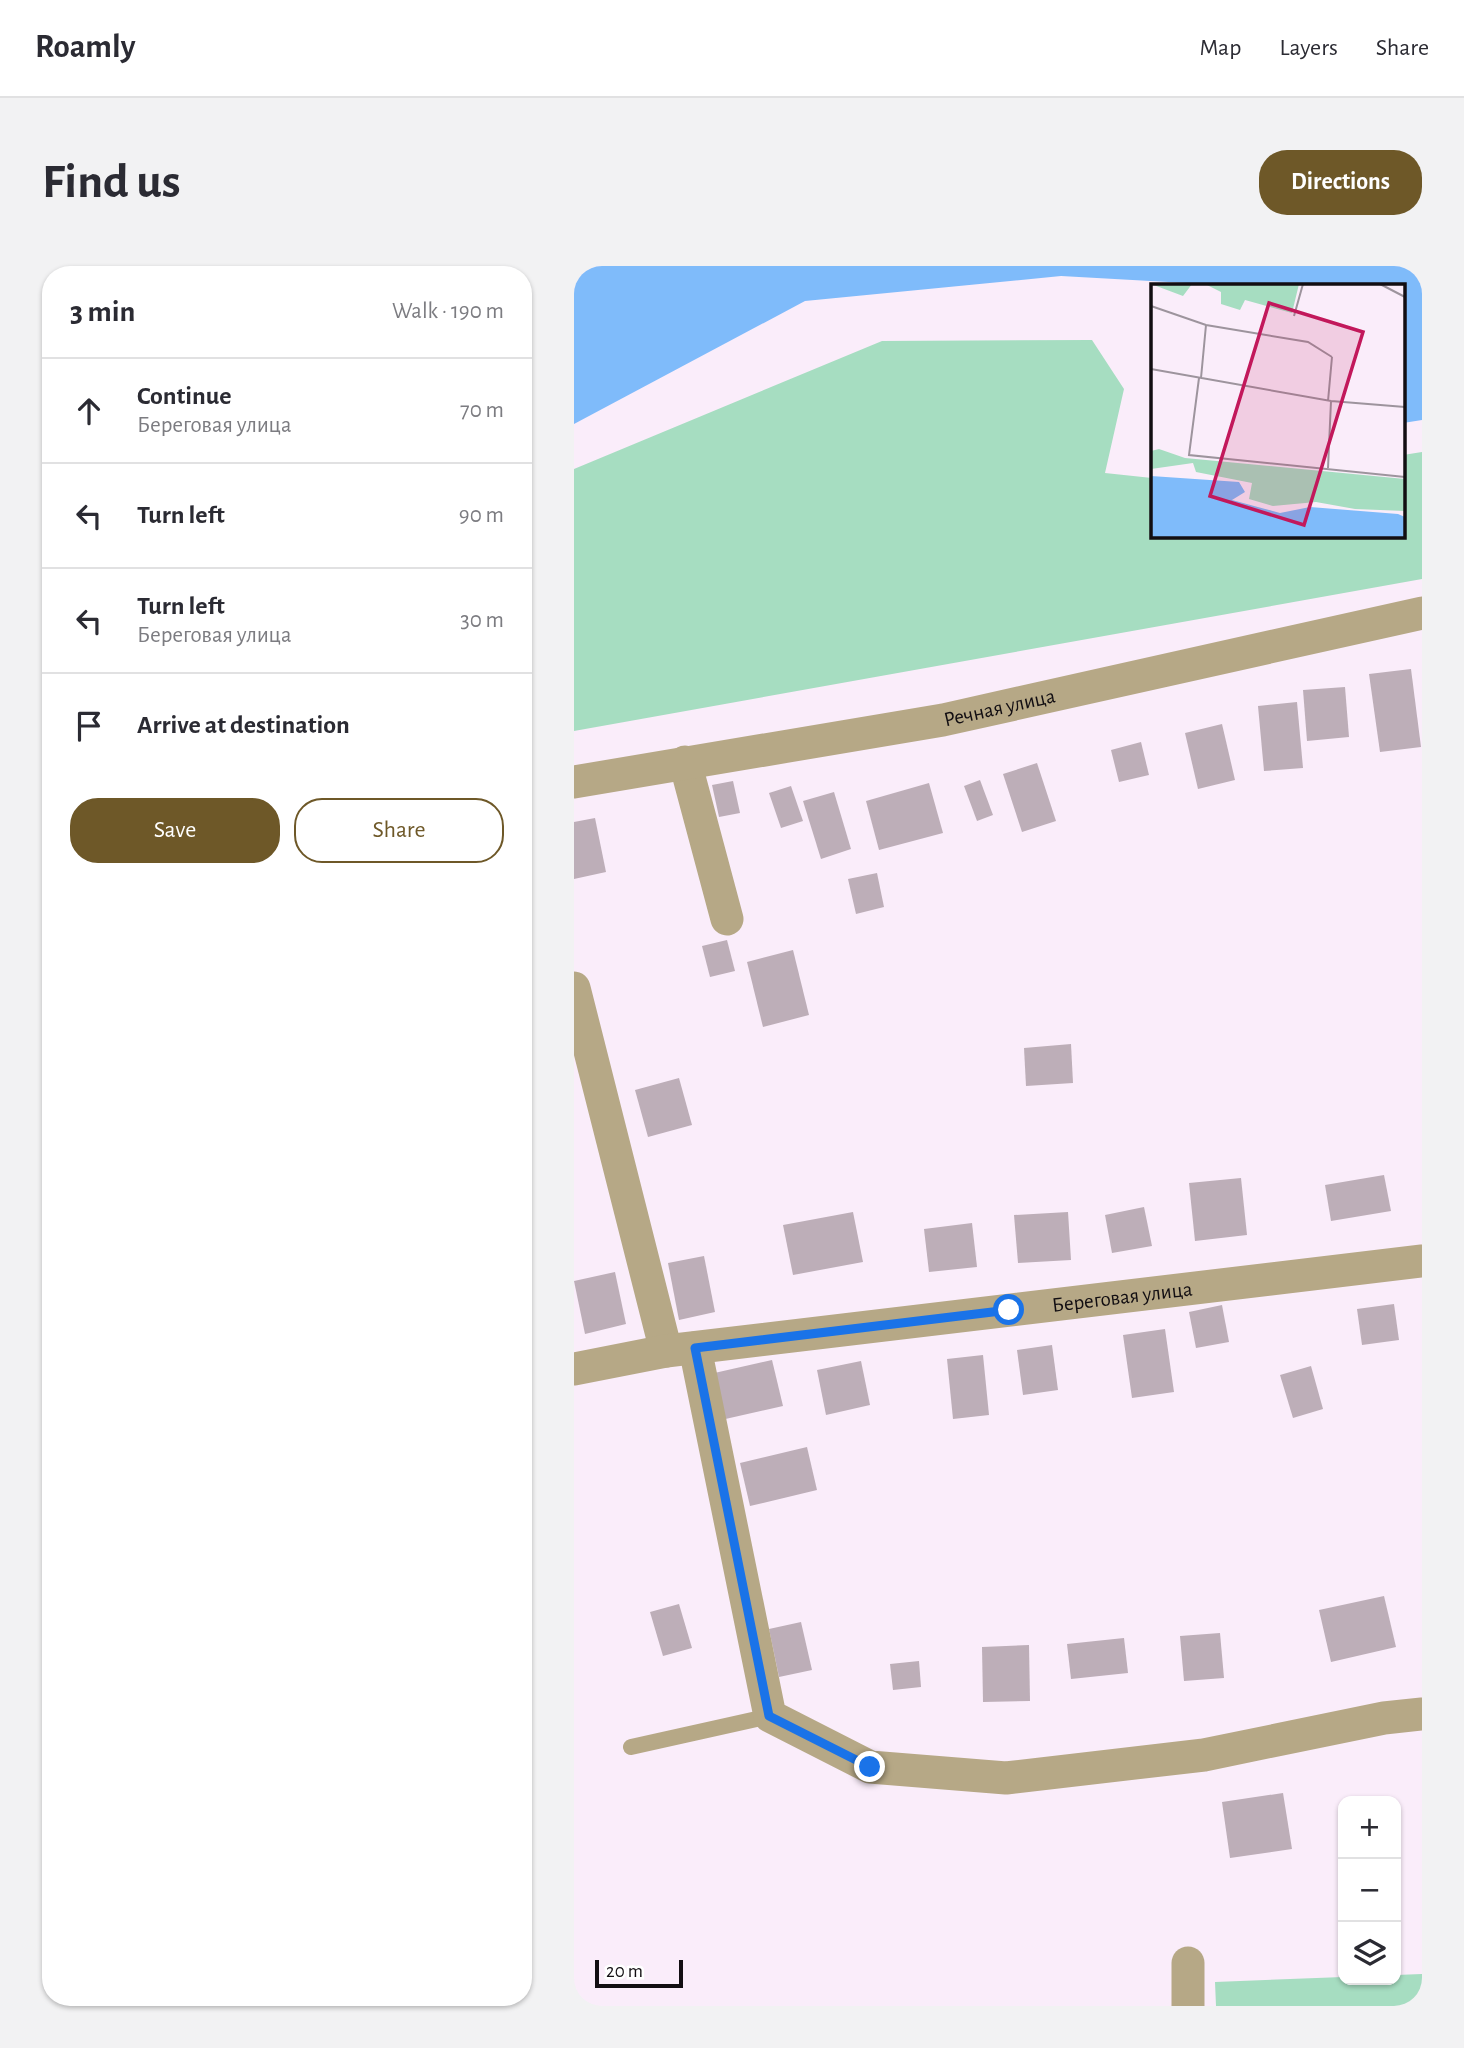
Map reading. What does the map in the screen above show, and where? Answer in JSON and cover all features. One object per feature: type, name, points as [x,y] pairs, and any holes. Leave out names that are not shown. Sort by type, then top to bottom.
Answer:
[{"type":"street","name":"Речная улица","points":[[574,782],[943,720],[1422,613]]},
{"type":"street","points":[[685,762],[727,919]]},
{"type":"street","points":[[574,988],[681,1349],[769,1716],[870,1767],[1006,1779],[1205,1755],[1384,1718],[1422,1714]]},
{"type":"street","name":"Береговая улица","points":[[574,1369],[681,1349],[1422,1261]]},
{"type":"street","points":[[1188,1963],[1188,2006]]},
{"type":"lane","points":[[631,1747],[769,1716]]},
{"type":"green space","points":[[1092,340],[1124,389],[1105,473],[1151,478],[1151,537],[1404,537],[1404,455],[1422,452],[1422,579],[574,731],[574,469],[882,341]]},
{"type":"green space","points":[[1422,1974],[1422,2006],[1216,2006],[1215,1982],[1338,1977],[1338,1985],[1401,1985],[1401,1975]]},
{"type":"water","points":[[574,266],[1422,266],[1422,420],[1404,423],[1404,284],[1204,284],[1061,276],[805,301],[574,424]]},
{"type":"building","points":[[1411,669],[1421,747],[1380,752],[1369,674]]},
{"type":"building","points":[[1345,687],[1349,737],[1307,741],[1303,690]]},
{"type":"building","points":[[1297,702],[1303,768],[1264,771],[1258,706]]},
{"type":"building","points":[[1222,724],[1235,780],[1198,789],[1185,733]]},
{"type":"building","points":[[1141,742],[1149,775],[1119,782],[1111,750]]},
{"type":"building","points":[[1037,763],[1056,821],[1022,832],[1003,774]]},
{"type":"building","points":[[980,780],[993,815],[977,821],[964,786]]},
{"type":"building","points":[[733,781],[740,813],[719,817],[712,785]]},
{"type":"building","points":[[929,783],[943,833],[879,850],[866,801]]},
{"type":"building","points":[[791,786],[803,821],[781,828],[769,793]]},
{"type":"building","points":[[834,792],[851,849],[821,859],[803,801]]},
{"type":"building","points":[[595,818],[606,872],[574,879],[574,822]]},
{"type":"building","points":[[877,873],[884,907],[856,914],[848,879]]},
{"type":"building","points":[[727,940],[735,971],[710,977],[702,946]]},
{"type":"building","points":[[793,950],[809,1015],[763,1027],[747,962]]},
{"type":"building","points":[[1071,1044],[1073,1083],[1026,1086],[1024,1048]]},
{"type":"building","points":[[679,1078],[692,1125],[648,1137],[635,1090]]},
{"type":"building","points":[[1384,1175],[1391,1211],[1331,1221],[1325,1185]]},
{"type":"building","points":[[1241,1178],[1247,1235],[1195,1241],[1189,1183]]},
{"type":"building","points":[[1144,1207],[1152,1246],[1112,1253],[1105,1215]]},
{"type":"building","points":[[853,1212],[863,1262],[793,1275],[783,1225]]},
{"type":"building","points":[[1068,1212],[1071,1260],[1018,1263],[1014,1215]]},
{"type":"building","points":[[972,1223],[977,1267],[929,1272],[924,1229]]},
{"type":"building","points":[[704,1256],[715,1312],[679,1320],[668,1263]]},
{"type":"building","points":[[615,1272],[626,1324],[585,1334],[574,1281]]},
{"type":"building","points":[[1394,1304],[1399,1340],[1362,1345],[1357,1309]]},
{"type":"building","points":[[1222,1305],[1229,1342],[1196,1348],[1189,1312]]},
{"type":"building","points":[[1165,1329],[1174,1392],[1132,1398],[1123,1335]]},
{"type":"building","points":[[1052,1345],[1058,1390],[1023,1395],[1017,1350]]},
{"type":"building","points":[[983,1355],[989,1415],[953,1419],[947,1359]]},
{"type":"building","points":[[772,1360],[783,1406],[721,1420],[710,1374]]},
{"type":"building","points":[[861,1361],[870,1405],[826,1415],[817,1370]]},
{"type":"building","points":[[1311,1366],[1323,1409],[1293,1418],[1280,1375]]},
{"type":"building","points":[[807,1447],[817,1490],[750,1506],[740,1463]]},
{"type":"building","points":[[1384,1596],[1396,1647],[1331,1662],[1319,1610]]},
{"type":"building","points":[[679,1604],[692,1648],[663,1656],[650,1612]]},
{"type":"building","points":[[801,1622],[812,1670],[779,1677],[769,1629]]},
{"type":"building","points":[[1220,1633],[1224,1678],[1184,1681],[1180,1636]]},
{"type":"building","points":[[1124,1638],[1128,1673],[1071,1679],[1067,1644]]},
{"type":"building","points":[[1029,1645],[1030,1701],[983,1702],[982,1647]]},
{"type":"building","points":[[919,1661],[921,1687],[893,1690],[890,1664]]},
{"type":"building","points":[[1283,1793],[1292,1849],[1230,1858],[1222,1802]]},
{"type":"route","points":[[870,1767],[769,1716],[695,1348],[1009,1310]]}]
